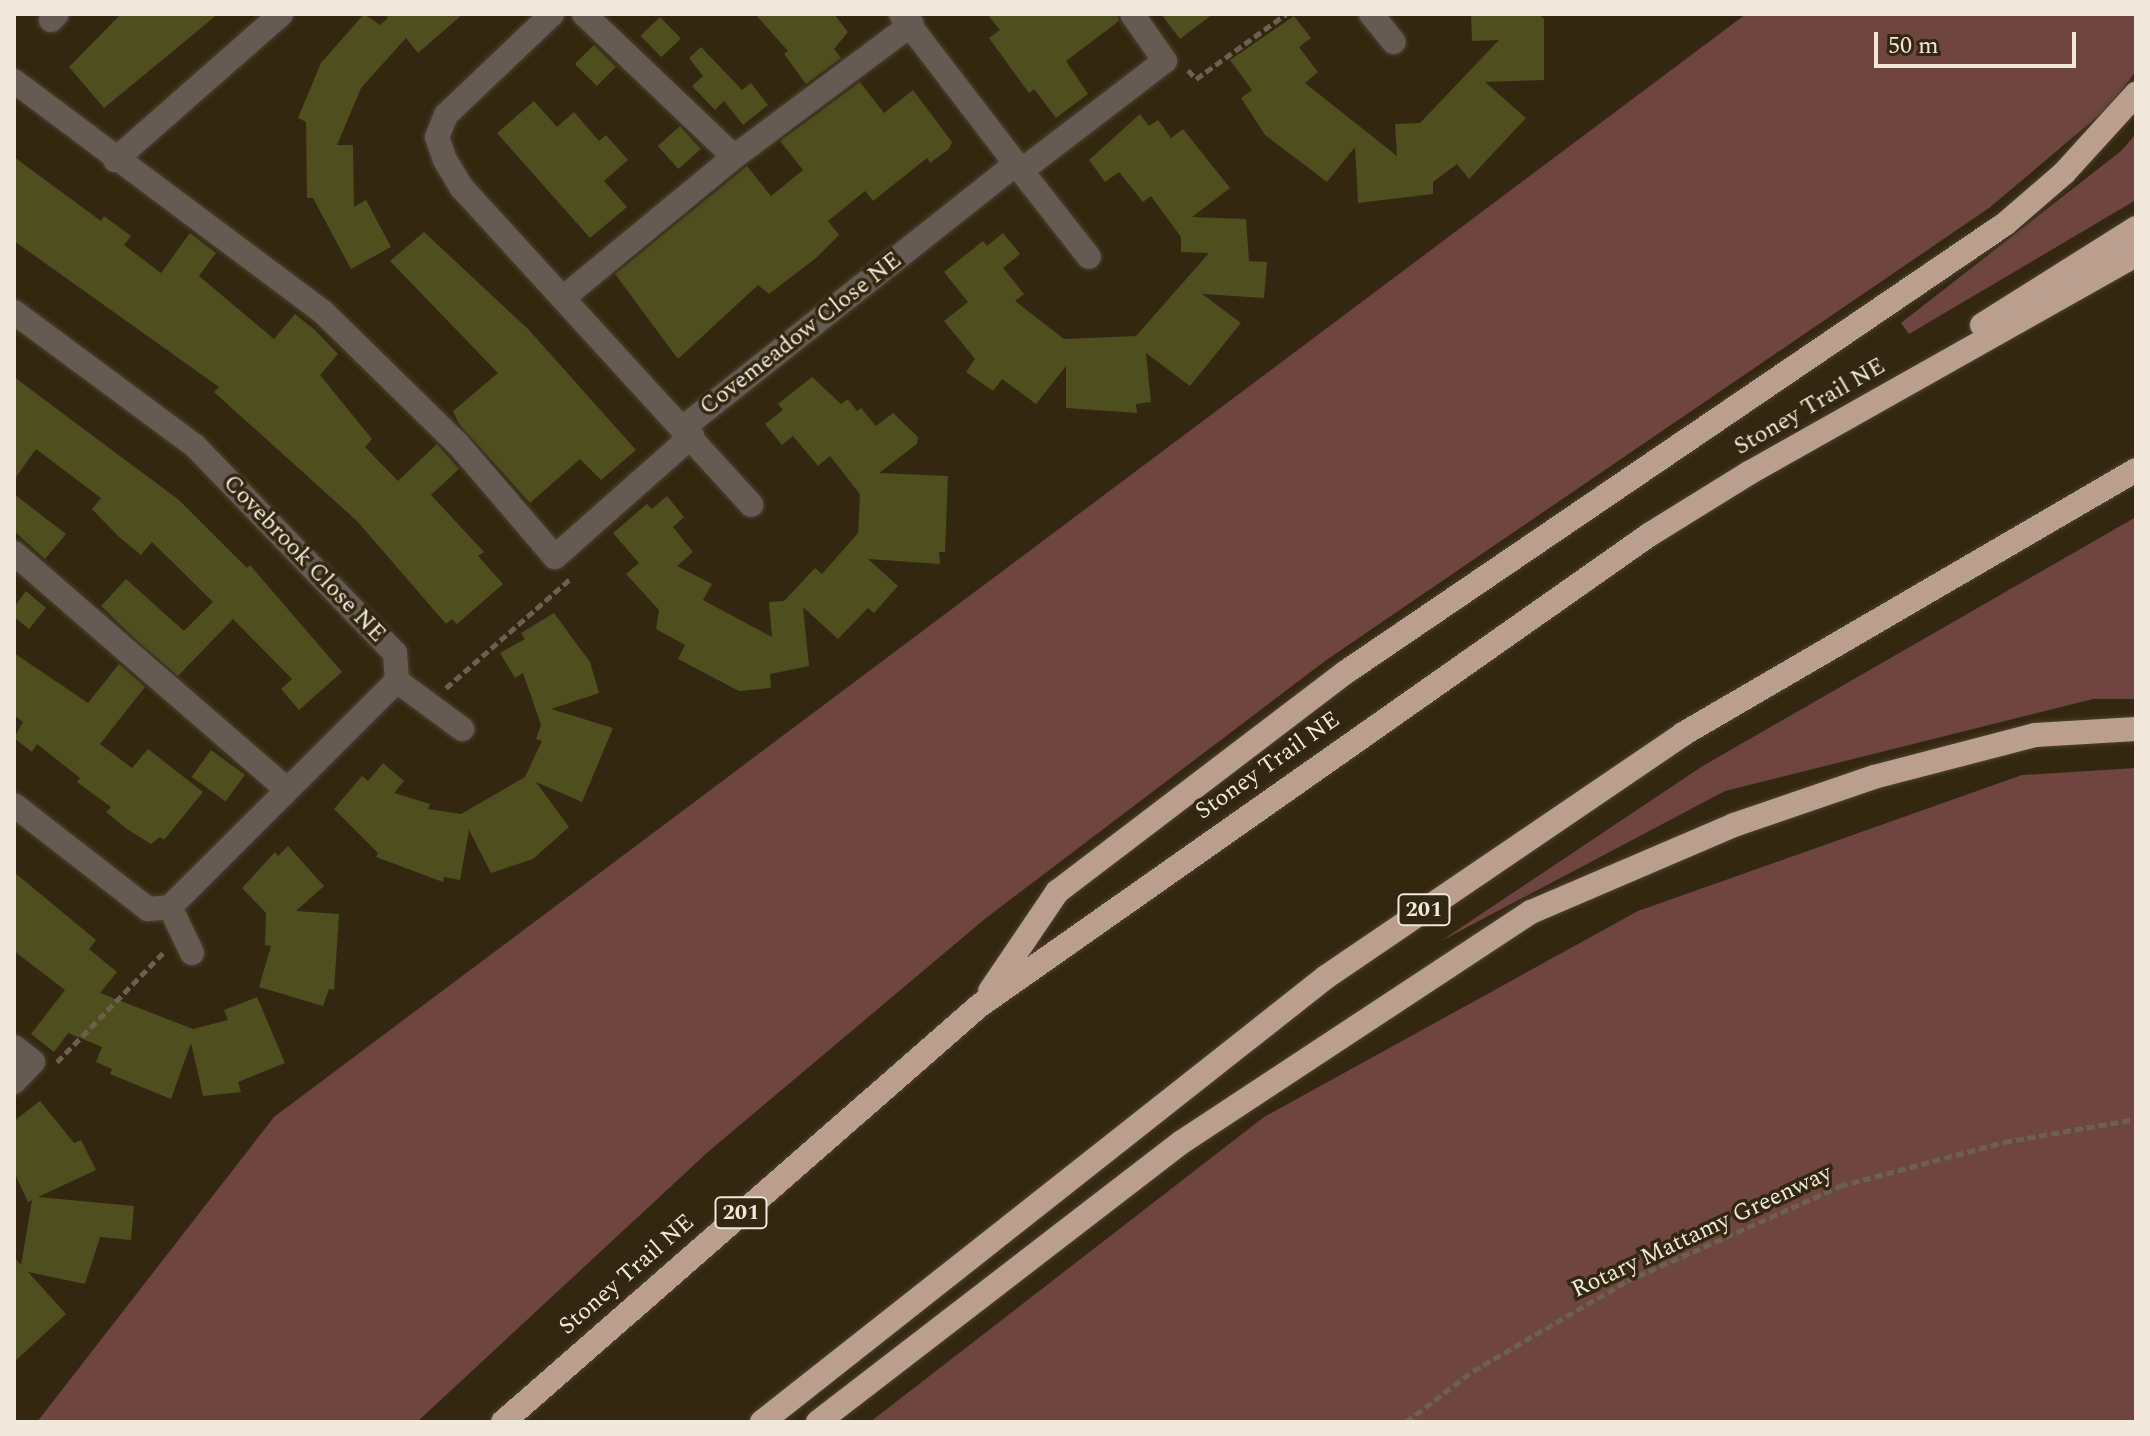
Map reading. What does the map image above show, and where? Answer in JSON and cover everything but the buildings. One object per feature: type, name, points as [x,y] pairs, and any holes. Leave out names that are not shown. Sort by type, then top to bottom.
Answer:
[{"type":"highway","points":[[979,1006],[1057,892],[1346,672],[2005,224],[2064,173],[2136,94]]},
{"type":"highway","points":[[1749,473],[2136,228]]},
{"type":"highway","name":"Stoney Trail NE","points":[[503,1422],[979,1006],[1523,619],[1749,473],[2136,255]]},
{"type":"highway","name":"201","points":[[762,1422],[1326,977],[1683,734],[2136,470]]},
{"type":"highway","points":[[818,1422],[1182,1142],[1531,912],[1734,825],[1874,777],[2035,735],[2136,729]]},
{"type":"street","points":[[115,160],[281,14]]},
{"type":"street","name":"Covemeadow Close NE","points":[[552,14],[446,115],[437,137],[462,188],[688,432],[1018,168],[1165,61],[1132,14]]},
{"type":"street","points":[[584,14],[734,157]]},
{"type":"street","points":[[1371,14],[1394,42]]},
{"type":"street","points":[[563,298],[906,19],[1089,257]]},
{"type":"street","points":[[14,81],[115,160],[323,312],[458,444],[555,557],[688,432],[751,505]]},
{"type":"street","name":"Covebrook Close NE","points":[[14,312],[195,446],[395,653],[397,681]]},
{"type":"street","points":[[14,553],[286,789]]},
{"type":"street","points":[[14,805],[148,909],[170,907],[397,681],[462,729]]},
{"type":"street","points":[[170,907],[187,944]]},
{"type":"street","points":[[14,1047],[33,1062],[14,1082]]},
{"type":"path","points":[[45,1074],[187,944]]},
{"type":"path","name":"Rotary Mattamy Greenway","points":[[1406,1422],[1473,1371],[1627,1281],[1840,1186],[2004,1142],[2136,1119]]},
{"type":"shaded area","points":[[1746,14],[2136,14],[2136,71],[2109,107],[1989,208],[1325,661],[986,918],[709,1151],[417,1422],[37,1422],[274,1117]]},
{"type":"shaded area","points":[[2136,134],[2136,200],[1909,334],[1901,323],[2121,151]]},
{"type":"shaded area","points":[[2136,517],[2136,699],[2093,699],[1725,791],[1441,941],[1701,767]]},
{"type":"shaded area","points":[[2136,768],[2136,1422],[870,1422],[1264,1117],[1638,911],[2022,775]]}]
